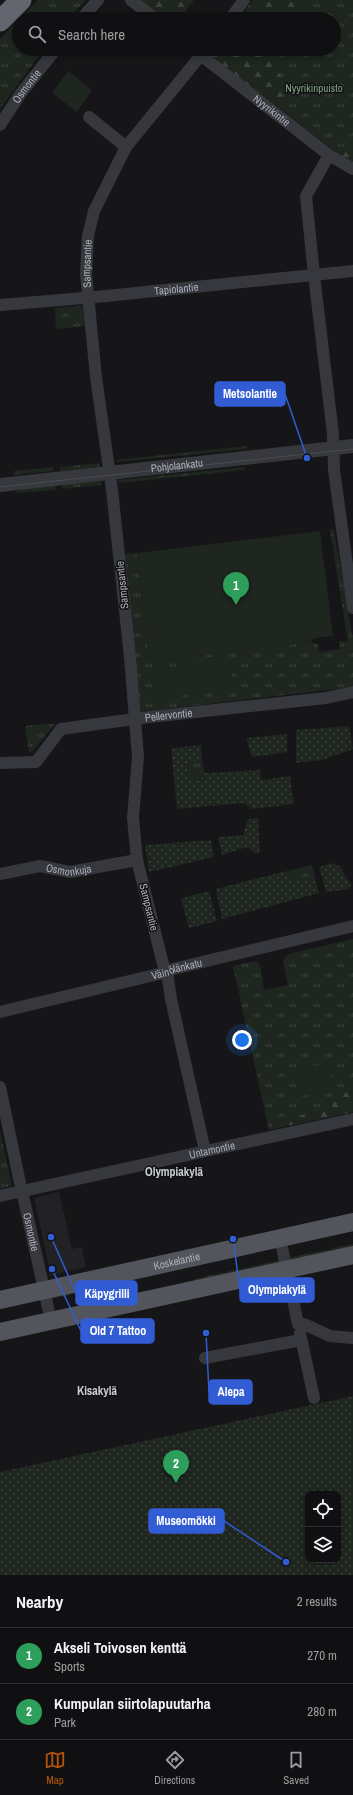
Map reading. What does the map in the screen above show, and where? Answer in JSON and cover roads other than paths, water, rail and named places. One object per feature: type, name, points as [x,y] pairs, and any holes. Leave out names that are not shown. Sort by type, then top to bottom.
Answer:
[{"type":"highway","points":[[0,21],[21,0]]},
{"type":"main road","name":"Koskelantie","points":[[0,1300],[353,1222]]},
{"type":"main road","points":[[0,1332],[353,1255]]},
{"type":"street","points":[[87,12],[98,0]]},
{"type":"street","points":[[131,0],[146,12]]},
{"type":"street","points":[[235,12],[244,0]]},
{"type":"street","name":"Osmontie","points":[[0,126],[21,93],[50,56]]},
{"type":"street","name":"Sampsantie","points":[[196,56],[126,147],[94,211],[88,236],[86,274],[129,649],[138,757],[133,818],[137,860],[163,964],[167,972],[173,1006],[206,1152]]},
{"type":"street","name":"Nyyrikintie","points":[[206,56],[329,155],[353,169]]},
{"type":"street","points":[[89,117],[126,147]]},
{"type":"street","points":[[329,155],[306,196],[333,434],[334,470],[353,608]]},
{"type":"street","name":"Tapiolantie","points":[[0,305],[88,298],[353,271]]},
{"type":"street","name":"Pohjolankatu","points":[[0,485],[353,446]]},
{"type":"street","name":"Pellervontie","points":[[0,763],[36,762],[61,729],[135,719],[326,698],[353,692]]},
{"type":"street","name":"Osmonkuja","points":[[0,874],[40,866],[70,872],[137,860]]},
{"type":"street","name":"Väinölänkatu","points":[[0,1012],[353,926]]},
{"type":"street","name":"Osmontie","points":[[0,1087],[21,1187],[52,1320]]},
{"type":"street","name":"Untamontie","points":[[0,1196],[21,1187],[206,1152],[353,1120]]},
{"type":"street","points":[[280,1238],[314,1398]]},
{"type":"street","points":[[298,1324],[304,1324],[330,1336],[353,1338]]},
{"type":"street","points":[[205,1358],[302,1340]]},
{"type":"tram line","points":[[0,487],[353,449]]},
{"type":"place","name":"Metsolantie","points":[[307,458]]},
{"type":"place","name":"Akseli Toivosen kenttä","points":[[236,605]]},
{"type":"place","name":"Käpygrilli","points":[[51,1237]]},
{"type":"place","name":"Olympiakylä","points":[[233,1239]]},
{"type":"place","name":"Old 7 Tattoo","points":[[52,1269]]},
{"type":"place","name":"Alepa","points":[[206,1333]]},
{"type":"place","name":"Kumpulan siirtolapuutarha","points":[[176,1483]]},
{"type":"place","name":"Museomökki","points":[[286,1562]]},
{"type":"district","name":"Olympiakylä","points":[[174,1172]]},
{"type":"district","name":"Kisakylä","points":[[97,1391]]},
{"type":"park label","name":"Nyyrikinpuisto","points":[[314,88]]}]
